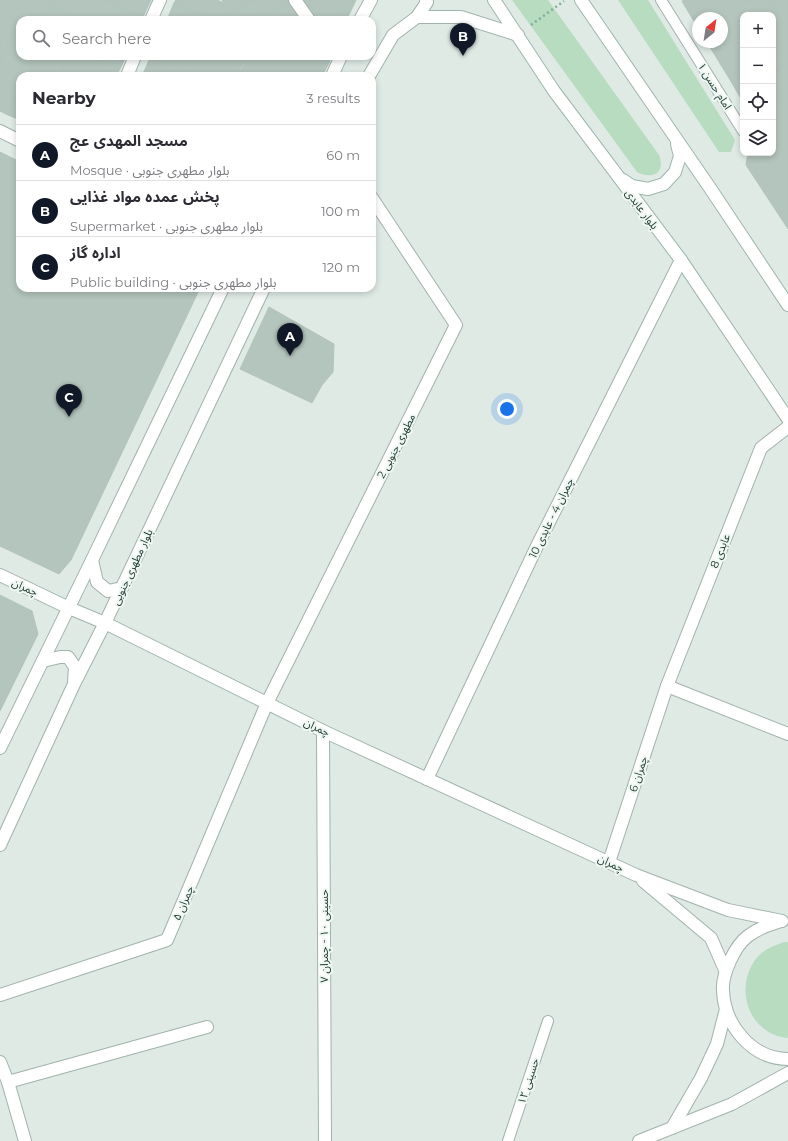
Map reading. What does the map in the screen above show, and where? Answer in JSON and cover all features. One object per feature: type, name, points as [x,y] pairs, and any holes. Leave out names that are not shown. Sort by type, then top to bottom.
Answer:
[{"type":"street","points":[[153,16],[160,0]]},
{"type":"street","points":[[295,0],[306,16]]},
{"type":"street","points":[[362,16],[371,0]]},
{"type":"street","points":[[371,72],[393,35],[417,17],[427,2],[426,0]]},
{"type":"street","name":"بلوار عابدی","points":[[494,0],[554,91],[681,260],[788,419]]},
{"type":"street","points":[[581,0],[788,305]]},
{"type":"street","points":[[417,17],[461,17],[518,35]]},
{"type":"street","points":[[128,72],[133,60]]},
{"type":"street","points":[[333,72],[336,60]]},
{"type":"street","points":[[0,131],[16,139]]},
{"type":"street","points":[[618,177],[632,186],[648,189],[664,184],[675,172],[680,156],[676,139]]},
{"type":"street","name":"مطهری جنوبی 2","points":[[267,703],[456,325],[376,204]]},
{"type":"street","name":"چمران 4 - عابدی 10","points":[[428,779],[537,546],[681,260]]},
{"type":"street","points":[[0,748],[221,292]]},
{"type":"street","name":"بلوار مطهری جنوبی","points":[[0,845],[74,684],[122,588],[262,292]]},
{"type":"street","name":"عابدی 8","points":[[667,686],[761,448],[788,427]]},
{"type":"street","points":[[92,560],[97,582],[108,591],[122,588]]},
{"type":"street","name":"چمران","points":[[0,575],[69,608],[105,623],[323,731],[636,875],[728,910],[785,921]]},
{"type":"street","points":[[43,661],[60,657],[68,657],[75,668],[74,684]]},
{"type":"street","points":[[667,686],[788,734]]},
{"type":"street","name":"چمران 6","points":[[609,862],[667,686]]},
{"type":"street","name":"چمران ۵","points":[[0,995],[167,940],[267,703]]},
{"type":"street","name":"حسينی ۱۰ - چمران ۷","points":[[323,731],[325,1141]]},
{"type":"street","name":"چمران","points":[[636,875],[711,938],[725,970]]},
{"type":"street","points":[[785,921],[763,926],[747,937],[734,952],[725,970],[723,990],[726,1009],[734,1027],[747,1042],[763,1053],[782,1059],[788,1059]]},
{"type":"street","points":[[672,1128],[701,1078],[717,1044],[726,1009]]},
{"type":"street","points":[[8,1082],[207,1027]]},
{"type":"street","points":[[0,1062],[8,1082],[25,1141]]},
{"type":"street","points":[[639,1141],[732,1104],[788,1073]]},
{"type":"lane","name":"امام حسن ۱","points":[[660,0],[740,126]]},
{"type":"lane","name":"حسینی ۱۲","points":[[508,1141],[548,1021]]},
{"type":"path","points":[[518,35],[565,0]]},
{"type":"green space","points":[[512,0],[548,0],[659,155],[661,166],[656,173],[648,175],[637,172]]},
{"type":"green space","points":[[618,0],[648,0],[735,140],[731,152],[719,152]]},
{"type":"green space","points":[[784,942],[788,942],[788,1038],[775,1035],[763,1028],[749,1009],[746,997],[746,984],[749,972],[755,960],[764,951]]},
{"type":"building","points":[[0,0],[39,0],[51,6],[47,16],[16,16],[16,21],[0,13]]},
{"type":"building","points":[[39,0],[54,0],[51,6]]},
{"type":"building","points":[[54,0],[106,0],[141,16],[72,16],[51,6]]},
{"type":"building","points":[[106,0],[151,0],[143,16]]},
{"type":"building","points":[[176,0],[217,0],[224,3],[232,16],[203,16],[174,3]]},
{"type":"building","points":[[222,0],[253,0],[231,14]]},
{"type":"building","points":[[253,0],[290,1],[263,16],[232,16],[231,14]]},
{"type":"building","points":[[301,0],[317,0],[306,7]]},
{"type":"building","points":[[317,0],[334,0],[345,16],[312,16],[306,7]]},
{"type":"building","points":[[334,0],[356,0],[348,16],[345,16]]},
{"type":"building","points":[[717,0],[700,12],[692,12],[692,18],[682,1]]},
{"type":"building","points":[[717,0],[751,0],[728,16],[728,12],[700,12]]},
{"type":"building","points":[[751,0],[769,0],[774,8],[769,12],[740,12],[740,33],[728,42],[728,16]]},
{"type":"building","points":[[769,0],[788,0],[788,2],[775,11]]},
{"type":"building","points":[[290,1],[297,12],[292,16],[263,16]]},
{"type":"building","points":[[788,2],[788,31],[776,12],[775,11]]},
{"type":"building","points":[[174,3],[203,16],[169,16]]},
{"type":"building","points":[[51,6],[72,16],[47,16]]},
{"type":"building","points":[[774,8],[788,31],[788,43],[776,50],[776,12],[769,12]]},
{"type":"building","points":[[297,12],[300,16],[292,16]]},
{"type":"building","points":[[0,13],[16,21],[16,28],[0,61]]},
{"type":"building","points":[[16,28],[16,60],[33,60],[28,72],[16,72],[16,97],[8,115],[0,111],[0,61]]},
{"type":"building","points":[[740,33],[740,72],[729,78],[713,52],[719,48],[728,48],[728,42]]},
{"type":"building","points":[[788,43],[788,62],[776,71],[776,50]]},
{"type":"building","points":[[711,48],[719,48],[713,52]]},
{"type":"building","points":[[33,60],[66,60],[62,72],[28,72]]},
{"type":"building","points":[[66,60],[97,60],[91,72],[62,72]]},
{"type":"building","points":[[97,60],[120,69],[118,72],[91,72]]},
{"type":"building","points":[[101,60],[124,60],[120,69]]},
{"type":"building","points":[[149,60],[163,60],[189,72],[144,72]]},
{"type":"building","points":[[163,60],[228,60],[241,67],[239,72],[189,72]]},
{"type":"building","points":[[228,60],[246,60],[241,67]]},
{"type":"building","points":[[247,60],[260,60],[268,72],[239,72]]},
{"type":"building","points":[[260,60],[290,60],[298,72],[268,72]]},
{"type":"building","points":[[290,60],[307,60],[315,72],[298,72]]},
{"type":"building","points":[[307,60],[330,61],[324,72],[315,72]]},
{"type":"building","points":[[788,62],[788,84],[776,98],[776,84],[776,71]]},
{"type":"building","points":[[740,72],[740,97],[729,78]]},
{"type":"building","points":[[788,84],[788,229],[746,165],[748,156],[776,156],[776,98]]},
{"type":"building","points":[[16,97],[16,118],[8,115]]},
{"type":"building","points":[[0,152],[16,160],[16,292],[198,292],[71,560],[59,574],[0,546]]},
{"type":"building","points":[[269,307],[334,344],[333,372],[322,385],[312,403],[240,369]]},
{"type":"building","points":[[0,595],[32,611],[0,630]]},
{"type":"building","points":[[32,611],[38,634],[0,652],[0,630]]},
{"type":"building","points":[[38,634],[0,711],[0,652]]},
{"type":"place","name":"پخش عمده مواد غذایی","points":[[463,56]]},
{"type":"place","name":"مسجد المهدی عج","points":[[290,356]]},
{"type":"place","name":"اداره گاز","points":[[69,417]]}]
